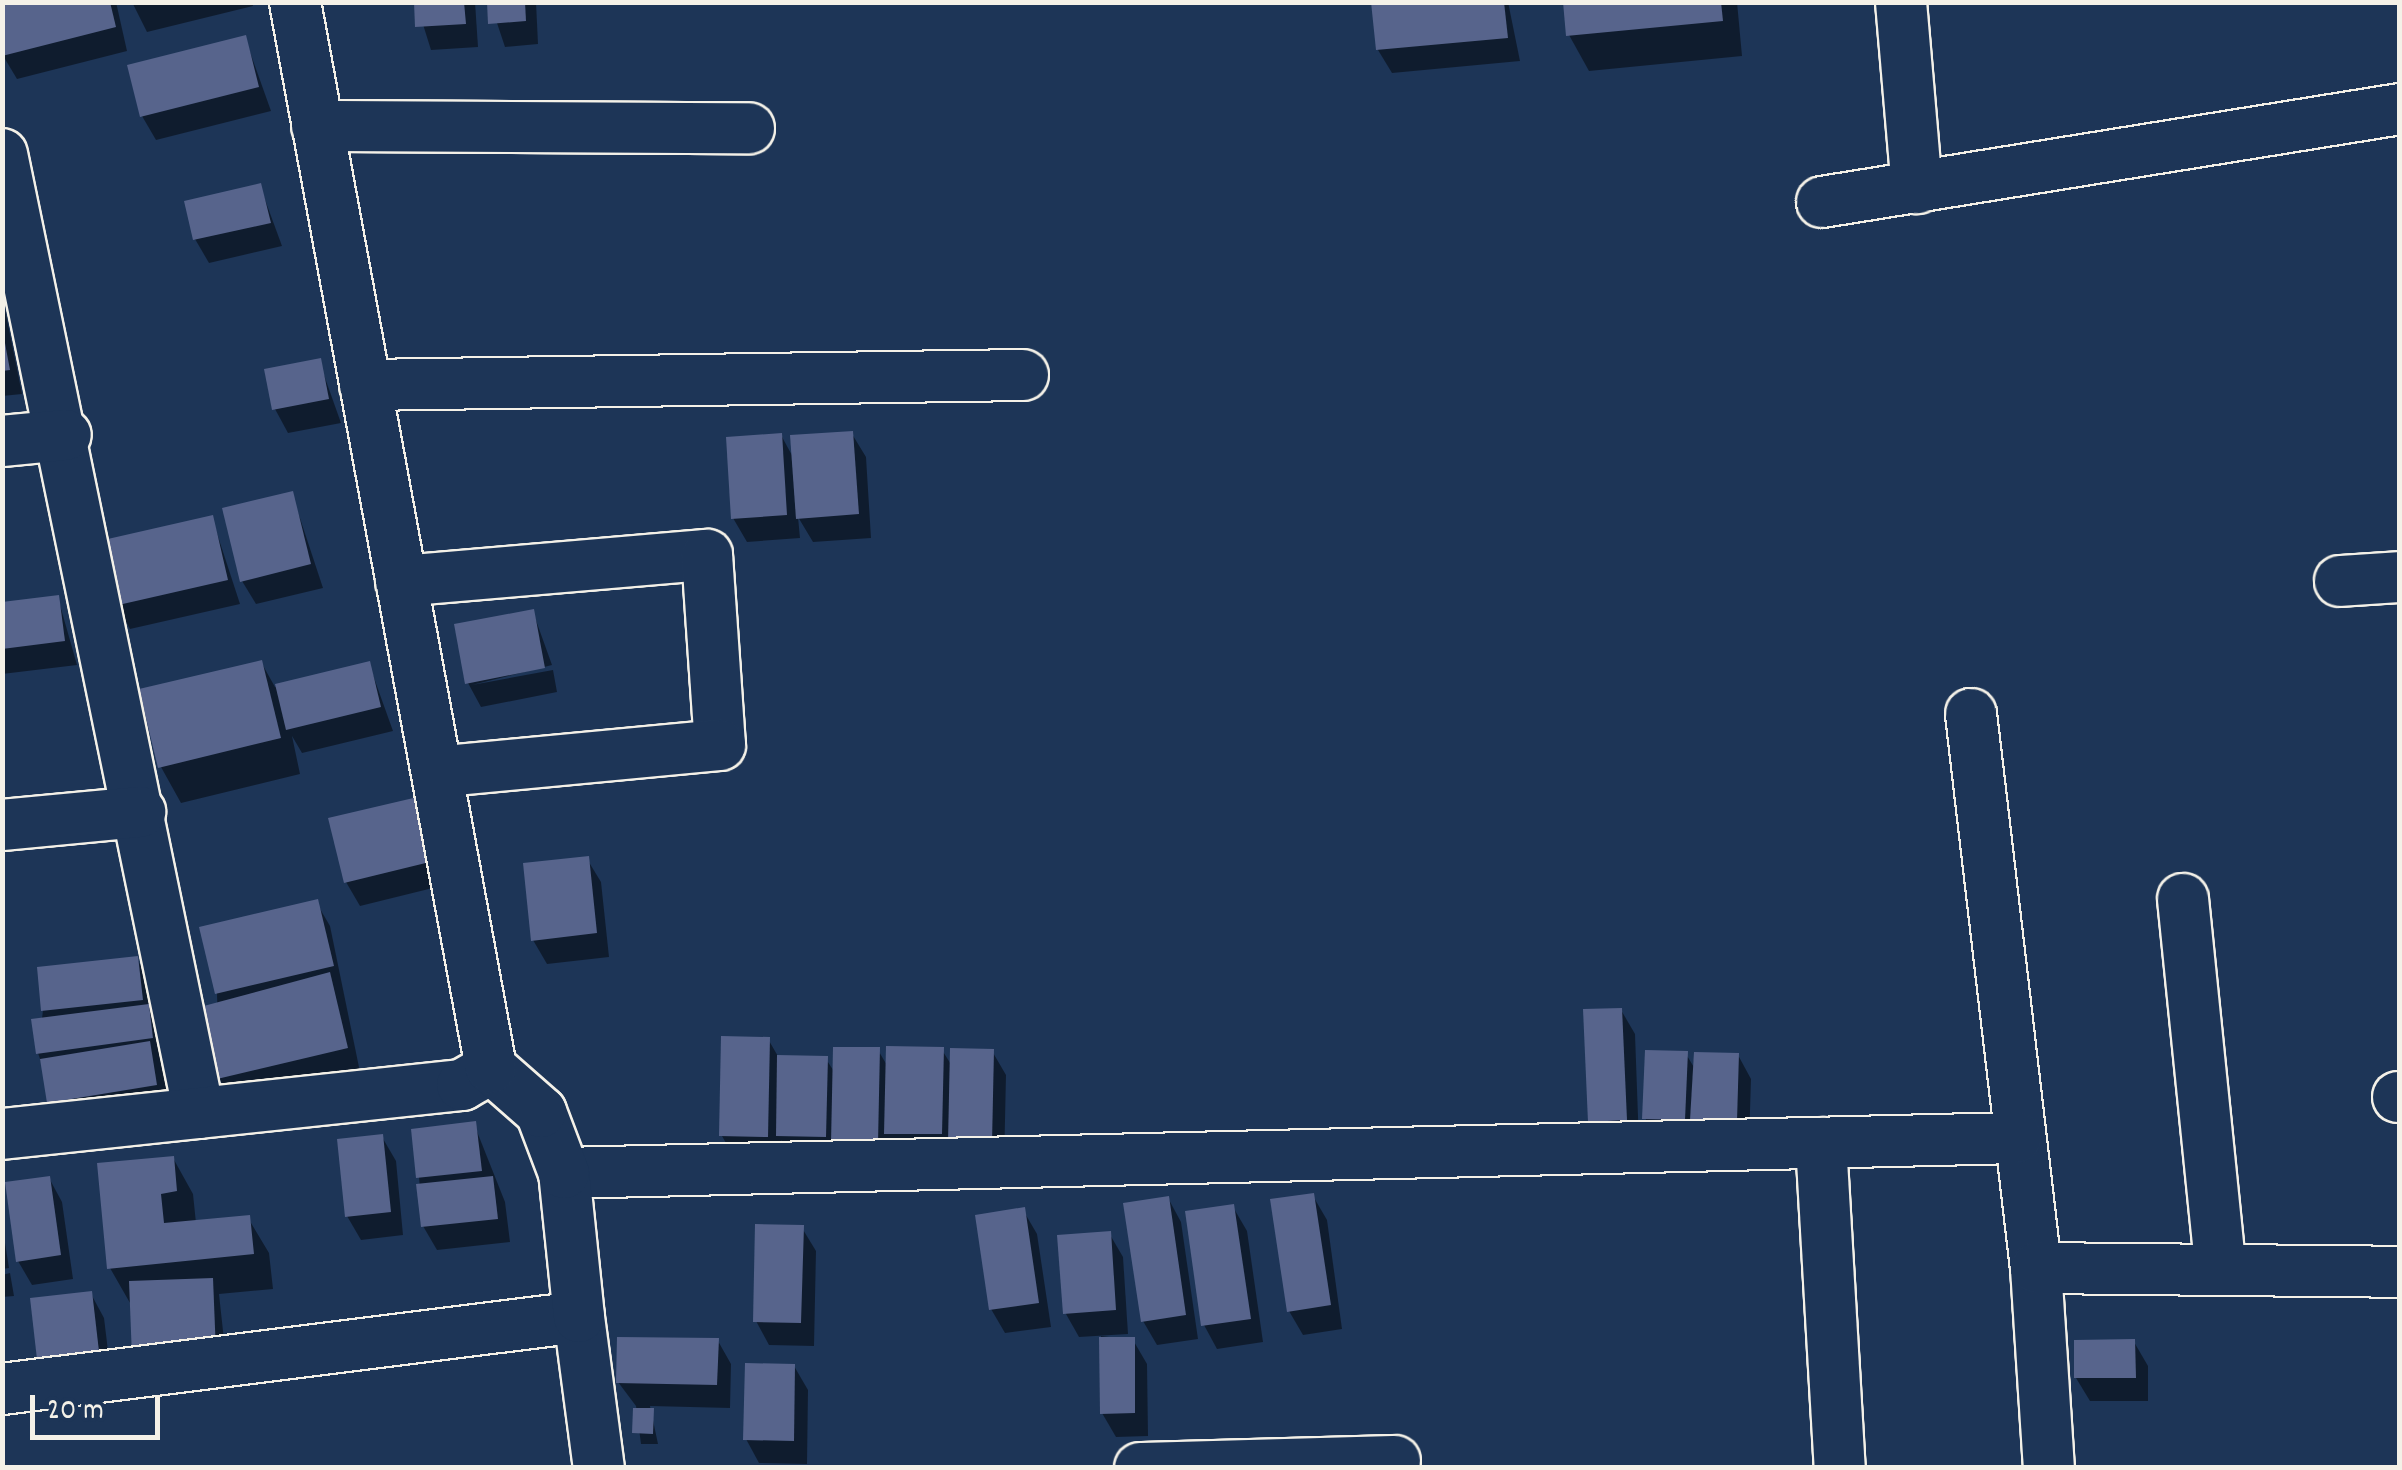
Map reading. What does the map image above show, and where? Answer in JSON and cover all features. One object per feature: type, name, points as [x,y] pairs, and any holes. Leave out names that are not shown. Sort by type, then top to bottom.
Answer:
[{"type":"street","points":[[295,2],[491,1068],[542,1112],[564,1174],[599,1468]]},
{"type":"street","points":[[1901,2],[1917,188]]},
{"type":"street","points":[[1822,202],[2400,109]]},
{"type":"street","points":[[318,126],[748,128]]},
{"type":"street","points":[[2,154],[66,434],[199,1113]]},
{"type":"street","points":[[365,385],[1023,375]]},
{"type":"street","points":[[2,441],[66,434]]},
{"type":"street","points":[[402,581],[706,556],[720,745],[437,772]]},
{"type":"street","points":[[2340,582],[2400,577]]},
{"type":"street","points":[[1971,714],[2017,1138],[2036,1268],[2050,1468]]},
{"type":"street","points":[[2,825],[140,812]]},
{"type":"street","points":[[2183,898],[2220,1265]]},
{"type":"street","points":[[2,1134],[462,1085],[491,1068]]},
{"type":"street","points":[[564,1174],[2017,1138]]},
{"type":"street","points":[[1821,1143],[1840,1468]]},
{"type":"street","points":[[2036,1268],[2220,1265],[2400,1272]]},
{"type":"street","points":[[2,1388],[579,1317]]},
{"type":"street","points":[[1140,1468],[1395,1460]]},
{"type":"building","points":[[2,2],[110,2],[116,27],[2,56]]},
{"type":"building","points":[[414,2],[464,2],[466,24],[415,27]]},
{"type":"building","points":[[487,2],[525,2],[526,21],[488,24]]},
{"type":"building","points":[[1371,2],[1504,2],[1508,38],[1376,50]]},
{"type":"building","points":[[1563,2],[1721,2],[1723,21],[1566,36]]},
{"type":"building","points":[[246,35],[259,87],[140,117],[127,65]]},
{"type":"building","points":[[261,183],[271,223],[193,240],[184,201]]},
{"type":"building","points":[[2,327],[10,370],[2,371]]},
{"type":"building","points":[[321,358],[329,399],[272,410],[264,369]]},
{"type":"building","points":[[853,431],[859,514],[796,519],[790,435]]},
{"type":"building","points":[[782,433],[787,515],[731,519],[726,437]]},
{"type":"building","points":[[293,491],[311,564],[240,582],[222,508]]},
{"type":"building","points":[[213,515],[228,580],[114,606],[99,541]]},
{"type":"building","points":[[59,595],[65,641],[2,649],[2,602]]},
{"type":"building","points":[[534,609],[545,668],[465,684],[454,624]]},
{"type":"building","points":[[262,660],[281,738],[158,768],[139,689]]},
{"type":"building","points":[[370,661],[381,707],[286,730],[275,684]]},
{"type":"building","points":[[422,796],[438,860],[344,883],[328,818]]},
{"type":"building","points":[[589,856],[597,933],[531,941],[523,863]]},
{"type":"building","points":[[318,899],[334,966],[215,994],[199,927]]},
{"type":"building","points":[[138,956],[143,1000],[41,1011],[37,967]]},
{"type":"building","points":[[330,972],[348,1048],[217,1079],[200,1007]]},
{"type":"building","points":[[149,1004],[153,1038],[36,1054],[31,1019]]},
{"type":"building","points":[[1622,1008],[1627,1120],[1588,1122],[1583,1009]]},
{"type":"building","points":[[721,1036],[770,1037],[768,1137],[719,1136]]},
{"type":"building","points":[[150,1041],[157,1085],[47,1103],[40,1059]]},
{"type":"building","points":[[886,1046],[944,1047],[942,1134],[884,1134]]},
{"type":"building","points":[[833,1047],[880,1047],[878,1143],[831,1143]]},
{"type":"building","points":[[950,1048],[994,1049],[992,1143],[948,1142]]},
{"type":"building","points":[[1645,1050],[1688,1051],[1685,1120],[1642,1119]]},
{"type":"building","points":[[1694,1052],[1739,1053],[1737,1121],[1690,1120]]},
{"type":"building","points":[[777,1055],[828,1056],[826,1137],[776,1136]]},
{"type":"building","points":[[476,1121],[482,1171],[416,1178],[411,1129]]},
{"type":"building","points":[[383,1134],[391,1212],[345,1217],[337,1139]]},
{"type":"building","points":[[174,1156],[177,1191],[161,1194],[164,1223],[250,1215],[254,1254],[107,1269],[97,1163]]},
{"type":"building","points":[[50,1176],[61,1255],[16,1262],[5,1182]]},
{"type":"building","points":[[493,1176],[498,1219],[421,1227],[416,1184]]},
{"type":"building","points":[[1314,1193],[1331,1305],[1287,1312],[1270,1199]]},
{"type":"building","points":[[1169,1196],[1186,1315],[1141,1322],[1123,1203]]},
{"type":"building","points":[[1234,1204],[1251,1319],[1201,1326],[1185,1211]]},
{"type":"building","points":[[1025,1207],[1039,1303],[989,1310],[975,1215]]},
{"type":"building","points":[[755,1224],[804,1225],[801,1323],[753,1322]]},
{"type":"building","points":[[1111,1231],[1116,1310],[1063,1314],[1057,1235]]},
{"type":"building","points":[[213,1278],[216,1353],[132,1357],[129,1281]]},
{"type":"building","points":[[92,1291],[100,1360],[38,1368],[30,1298]]},
{"type":"building","points":[[617,1337],[719,1338],[717,1385],[616,1383]]},
{"type":"building","points":[[1099,1337],[1135,1337],[1135,1413],[1100,1414]]},
{"type":"building","points":[[2135,1339],[2136,1378],[2074,1378],[2074,1340]]},
{"type":"building","points":[[745,1363],[795,1364],[794,1441],[743,1440]]},
{"type":"building","points":[[633,1408],[654,1408],[653,1434],[632,1433]]}]
